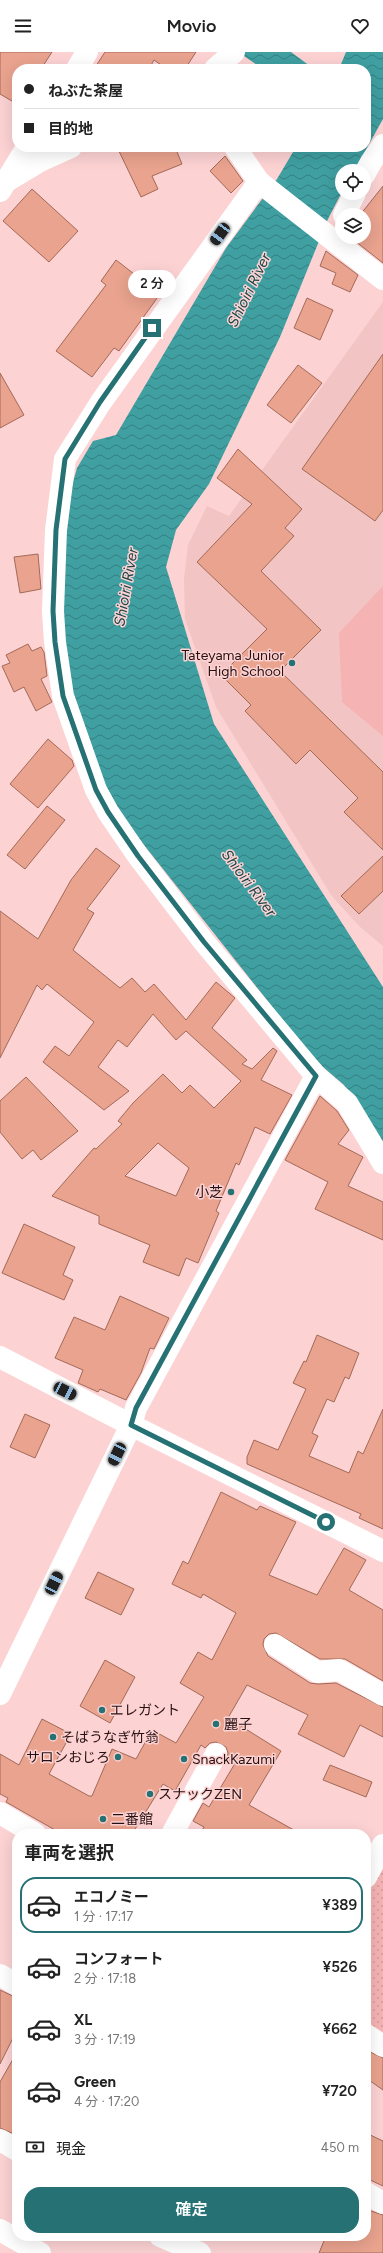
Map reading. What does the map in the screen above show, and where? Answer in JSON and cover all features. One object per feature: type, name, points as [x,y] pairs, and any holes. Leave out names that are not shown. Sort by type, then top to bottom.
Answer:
[{"type":"main road","points":[[79,64],[87,52]]},
{"type":"main road","points":[[221,64],[233,53]]},
{"type":"main road","points":[[370,164],[383,146]]},
{"type":"main road","points":[[3,187],[24,152]]},
{"type":"main road","points":[[3,187],[40,161],[60,152]]},
{"type":"main road","points":[[239,152],[261,184],[334,230],[383,279]]},
{"type":"main road","points":[[261,184],[100,402],[65,459],[56,530],[53,611],[55,642],[63,696],[96,790],[108,812],[138,856],[204,942],[316,1076],[347,1103],[383,1163]]},
{"type":"main road","points":[[0,1694],[131,1425],[136,1408],[316,1076]]},
{"type":"main road","points":[[0,1357],[131,1425],[383,1551]]},
{"type":"main road","points":[[275,1645],[317,1672],[339,1670],[383,1694]]},
{"type":"main road","points":[[175,1829],[216,1754]]},
{"type":"main road","points":[[0,1814],[27,1829]]},
{"type":"main road","points":[[371,1868],[383,1845]]},
{"type":"main road","points":[[0,1975],[12,1982]]},
{"type":"main road","points":[[371,2038],[383,2046]]},
{"type":"main road","points":[[0,2140],[12,2147]]},
{"type":"main road","points":[[371,2196],[383,2203]]},
{"type":"main road","points":[[0,2230],[12,2237]]},
{"type":"main road","points":[[19,2241],[40,2253]]},
{"type":"main road","points":[[165,2241],[200,2253]]},
{"type":"shaded area","name":"Tateyama Junior High School","points":[[383,302],[383,946],[359,926],[331,895],[216,707],[185,619],[184,579],[188,545],[207,506],[229,516]]},
{"type":"shaded area","points":[[383,586],[383,736],[342,702],[339,633]]},
{"type":"shaded area","points":[[383,1864],[383,2032],[371,2024],[371,1887]]},
{"type":"water","points":[[238,52],[291,52],[307,64],[256,64]]},
{"type":"water","points":[[346,52],[383,52],[383,119],[371,141],[371,64],[341,64]]},
{"type":"water","name":"Shioiri River","points":[[293,152],[365,152],[358,164],[335,164],[335,200],[338,200],[328,219],[280,337],[209,484],[176,530],[166,567],[214,724],[383,987],[383,1151],[344,1085],[323,1067],[305,1048],[123,817],[93,763],[69,680],[61,617],[60,528],[77,468],[93,441],[116,435],[226,248],[277,179]]},
{"type":"building","points":[[0,52],[52,52],[44,64],[12,64],[12,101],[0,94]]},
{"type":"building","points":[[105,52],[196,52],[188,64],[160,64],[154,60],[152,64],[97,64]]},
{"type":"building","points":[[119,152],[177,152],[182,164],[152,176],[158,189],[141,197]]},
{"type":"building","points":[[225,156],[243,181],[231,193],[210,171]]},
{"type":"building","points":[[383,186],[383,263],[359,244],[371,244],[371,208],[366,208]]},
{"type":"building","points":[[32,189],[78,231],[49,262],[3,221]]},
{"type":"building","points":[[326,251],[358,275],[350,292],[332,284],[336,273],[320,266]]},
{"type":"building","points":[[116,260],[160,294],[119,351],[114,348],[92,377],[56,351],[106,285],[101,281]]},
{"type":"building","points":[[307,298],[333,310],[320,340],[294,328]]},
{"type":"building","points":[[383,354],[383,510],[375,521],[302,469]]},
{"type":"building","points":[[298,365],[322,383],[291,423],[267,405]]},
{"type":"building","points":[[0,373],[24,415],[0,428]]},
{"type":"building","points":[[238,449],[302,509],[285,528],[294,536],[261,571],[321,630],[280,671],[383,772],[383,850],[344,812],[358,798],[310,750],[296,764],[245,711],[251,705],[221,675],[267,629],[197,562],[252,504],[217,478]]},
{"type":"building","points":[[38,554],[41,589],[20,593],[14,557]]},
{"type":"building","points":[[28,644],[32,651],[41,647],[44,652],[47,676],[41,679],[52,702],[36,711],[24,687],[14,692],[2,666],[10,663],[6,655]]},
{"type":"building","points":[[48,739],[72,760],[74,766],[38,808],[10,784]]},
{"type":"building","points":[[47,806],[65,820],[25,869],[7,855]]},
{"type":"building","points":[[96,848],[120,866],[87,909],[94,913],[73,950],[120,988],[132,978],[145,992],[154,984],[186,1020],[216,982],[235,998],[212,1028],[247,1060],[242,1064],[252,1069],[273,1048],[277,1051],[261,1080],[292,1095],[270,1134],[255,1127],[239,1165],[236,1163],[216,1211],[219,1213],[198,1263],[186,1258],[179,1276],[143,1262],[150,1245],[99,1224],[99,1216],[52,1196],[94,1148],[96,1149],[122,1124],[118,1121],[133,1103],[163,1074],[182,1093],[190,1085],[214,1108],[241,1081],[186,1031],[176,1040],[153,1014],[127,1047],[118,1040],[98,1067],[129,1091],[104,1110],[43,1062],[55,1046],[69,1056],[94,1022],[47,984],[42,990],[37,985],[0,1058],[0,911],[38,939],[71,880]],"holes":[[[158,1143],[189,1168],[176,1196],[125,1176]]]},
{"type":"building","points":[[383,856],[383,891],[359,914],[341,896]]},
{"type":"building","points":[[26,1077],[78,1131],[41,1160],[33,1150],[22,1159],[0,1132],[0,1101]]},
{"type":"building","points":[[320,1096],[337,1111],[349,1130],[338,1144],[363,1157],[348,1186],[383,1202],[383,1240],[315,1209],[328,1182],[285,1160]]},
{"type":"building","points":[[24,1224],[75,1247],[63,1275],[73,1280],[64,1300],[2,1273]]},
{"type":"building","points":[[120,1296],[169,1318],[154,1349],[150,1348],[141,1373],[126,1400],[100,1389],[98,1392],[78,1383],[83,1370],[55,1358],[74,1317],[105,1330]]},
{"type":"building","points":[[317,1335],[359,1353],[349,1379],[345,1377],[334,1402],[327,1399],[312,1433],[318,1436],[309,1456],[349,1473],[358,1451],[363,1454],[383,1409],[383,1529],[359,1518],[361,1514],[247,1464],[247,1457],[254,1440],[278,1450],[306,1389],[293,1383],[304,1361],[306,1362]]},
{"type":"building","points":[[25,1414],[50,1425],[35,1458],[10,1447]]},
{"type":"building","points":[[221,1492],[257,1510],[260,1506],[296,1522],[269,1575],[317,1595],[344,1548],[366,1560],[349,1590],[383,1610],[383,1681],[345,1659],[320,1659],[276,1633],[269,1634],[264,1639],[263,1645],[268,1656],[310,1683],[336,1683],[383,1707],[383,1737],[360,1725],[344,1757],[298,1734],[308,1715],[247,1685],[228,1718],[281,1751],[249,1805],[292,1829],[203,1829],[204,1827],[193,1821],[203,1803],[209,1807],[234,1765],[227,1761],[228,1753],[226,1747],[216,1742],[210,1743],[205,1748],[201,1745],[175,1791],[163,1784],[135,1829],[53,1829],[6,1802],[8,1798],[0,1794],[0,1754],[19,1765],[42,1719],[71,1734],[49,1774],[89,1796],[92,1796],[112,1749],[136,1759],[152,1730],[176,1743],[204,1697],[180,1683],[198,1652],[212,1660],[236,1613],[203,1594],[201,1598],[172,1584],[183,1561],[188,1564]]},
{"type":"building","points":[[98,1572],[134,1589],[121,1615],[85,1598]]},
{"type":"building","points":[[105,1660],[135,1677],[110,1723],[80,1706]]},
{"type":"building","points":[[330,1765],[372,1782],[366,1797],[323,1780]]},
{"type":"building","points":[[0,1990],[12,1996],[12,2040],[0,2064]]},
{"type":"building","points":[[371,2052],[383,2058],[383,2090],[371,2082]]},
{"type":"building","points":[[12,2061],[12,2133],[0,2128],[0,2082]]},
{"type":"building","points":[[371,2135],[383,2141],[383,2186],[371,2180]]},
{"type":"building","points":[[371,2211],[383,2215],[383,2253],[319,2253],[324,2241],[371,2241]]},
{"type":"place","name":"Tateyama Junior High School","points":[[292,663]]},
{"type":"place","name":"小芝","points":[[231,1192]]},
{"type":"place","name":"エレガント","points":[[102,1710]]},
{"type":"place","name":"麗子","points":[[216,1724]]},
{"type":"place","name":"そばうなぎ竹翁","points":[[53,1737]]},
{"type":"place","name":"サロンおじろ","points":[[118,1757]]},
{"type":"place","name":"SnackKazumi","points":[[184,1759]]},
{"type":"place","name":"スナックZEN","points":[[150,1794]]},
{"type":"place","name":"二番館","points":[[103,1819]]},
{"type":"route","points":[[152,328],[100,402],[65,459],[56,530],[53,611],[55,642],[63,696],[87,767],[96,790],[108,812],[138,856],[204,942],[316,1076],[136,1408],[131,1425],[326,1522]]}]
